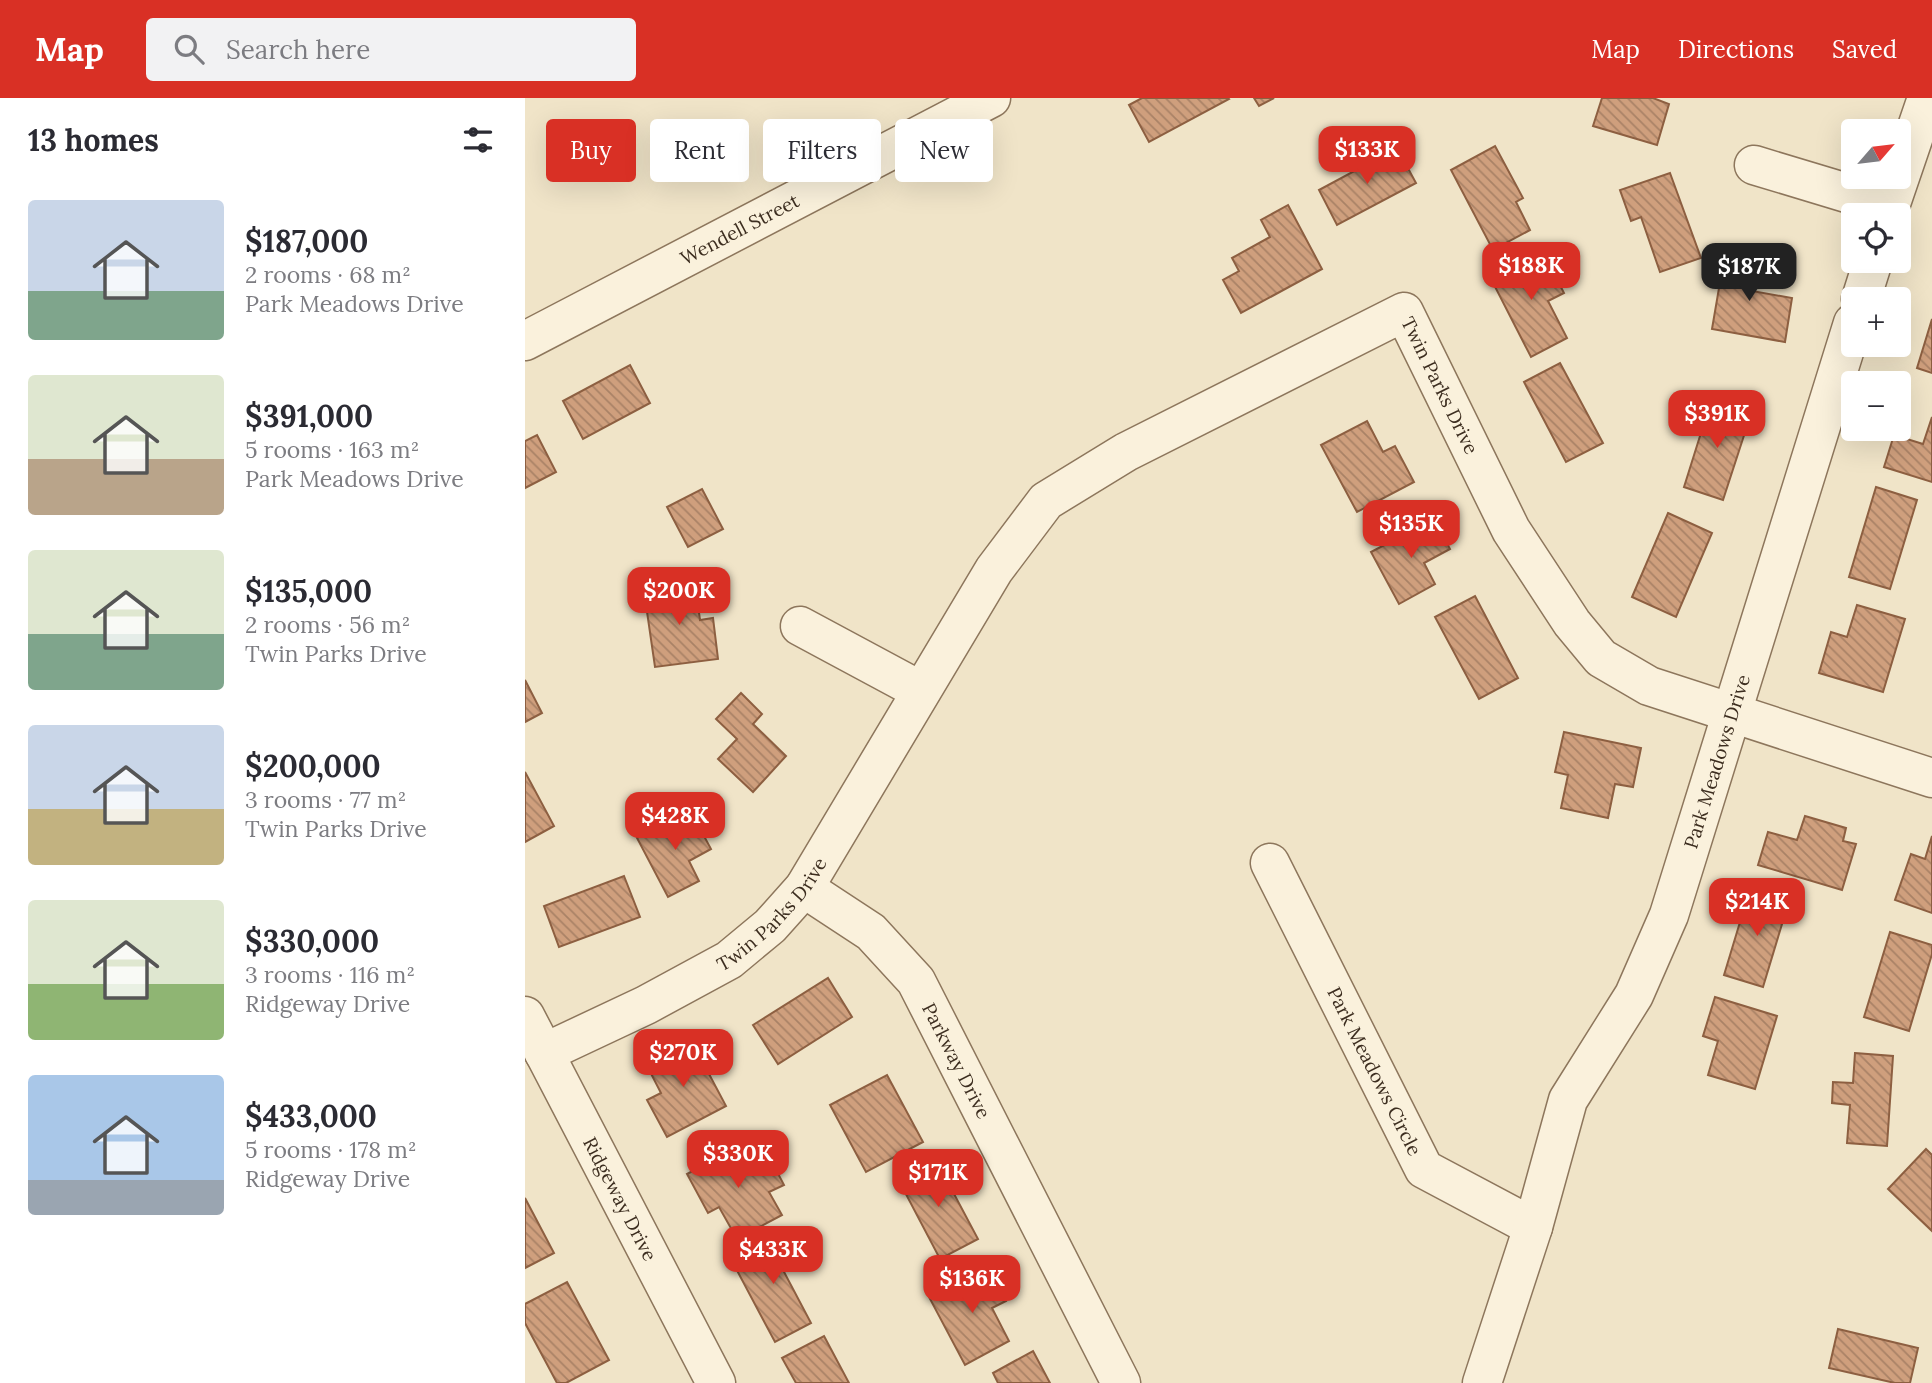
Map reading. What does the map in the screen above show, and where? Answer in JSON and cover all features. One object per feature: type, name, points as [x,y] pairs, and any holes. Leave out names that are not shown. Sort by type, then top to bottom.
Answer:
[{"type":"street","name":"Wendell Street","points":[[525,341],[991,98]]},
{"type":"street","points":[[1892,203],[1927,98]]},
{"type":"street","points":[[1754,165],[1866,203]]},
{"type":"street","name":"Twin Parks Drive","points":[[544,1053],[646,1005],[729,960],[770,926],[804,888],[994,570],[1046,501],[1126,453],[1404,312],[1511,530],[1572,623],[1601,658],[1649,686],[1932,778]]},
{"type":"street","name":"Park Meadows Drive","points":[[1482,1383],[1533,1227],[1569,1100],[1634,995],[1668,915],[1842,357]]},
{"type":"street","points":[[800,625],[921,691]]},
{"type":"street","name":"Park Meadows Circle","points":[[1270,863],[1424,1169],[1533,1227]]},
{"type":"street","name":"Parkway Drive","points":[[804,888],[871,932],[916,981],[1121,1383]]},
{"type":"street","name":"Ridgeway Drive","points":[[525,1016],[716,1383]]},
{"type":"building","points":[[1142,98],[1229,99],[1149,142],[1129,105]]},
{"type":"building","points":[[1254,98],[1274,98],[1259,106]]},
{"type":"building","points":[[1602,98],[1653,98],[1669,104],[1657,145],[1593,126]]},
{"type":"building","points":[[1495,146],[1523,198],[1516,202],[1530,230],[1493,250],[1451,170]]},
{"type":"building","points":[[1397,148],[1416,183],[1337,225],[1319,190]]},
{"type":"building","points":[[1670,173],[1701,258],[1660,272],[1641,217],[1631,221],[1620,190]]},
{"type":"building","points":[[1288,205],[1322,269],[1241,313],[1223,280],[1239,271],[1232,258],[1270,237],[1261,220]]},
{"type":"building","points":[[1725,253],[1757,259],[1752,291],[1792,298],[1785,342],[1712,329]]},
{"type":"building","points":[[1527,255],[1533,267],[1547,260],[1564,293],[1548,301],[1567,338],[1531,357],[1489,275]]},
{"type":"building","points":[[1932,319],[1932,373],[1917,368]]},
{"type":"building","points":[[1560,363],[1603,443],[1566,462],[1524,382]]},
{"type":"building","points":[[630,365],[650,403],[583,439],[563,401]]},
{"type":"building","points":[[1711,401],[1751,414],[1723,500],[1684,487]]},
{"type":"building","points":[[1932,417],[1932,482],[1884,467],[1892,441],[1911,440],[1923,444]]},
{"type":"building","points":[[1367,421],[1383,452],[1395,446],[1414,482],[1357,512],[1321,445]]},
{"type":"building","points":[[537,435],[556,472],[525,488],[525,441]]},
{"type":"building","points":[[1876,487],[1917,500],[1890,589],[1849,577]]},
{"type":"building","points":[[702,489],[723,529],[688,547],[667,507]]},
{"type":"building","points":[[1668,513],[1712,533],[1676,617],[1632,597]]},
{"type":"building","points":[[1434,519],[1450,549],[1424,563],[1435,584],[1399,604],[1371,552]]},
{"type":"building","points":[[695,584],[700,620],[713,618],[718,659],[655,667],[644,591]]},
{"type":"building","points":[[1475,596],[1518,678],[1479,699],[1435,617]]},
{"type":"building","points":[[1857,605],[1905,619],[1883,692],[1819,673],[1831,632],[1847,637]]},
{"type":"building","points":[[525,680],[542,713],[525,722]]},
{"type":"building","points":[[741,693],[762,714],[753,724],[786,756],[753,792],[718,759],[737,739],[716,719]]},
{"type":"building","points":[[1564,732],[1641,748],[1633,787],[1615,784],[1608,818],[1561,808],[1568,775],[1555,772]]},
{"type":"building","points":[[525,772],[554,826],[525,842]]},
{"type":"building","points":[[690,810],[711,849],[689,861],[699,881],[668,897],[637,838]]},
{"type":"building","points":[[1805,816],[1846,828],[1843,841],[1856,844],[1842,890],[1758,865],[1768,832],[1797,840]]},
{"type":"building","points":[[1932,836],[1932,913],[1895,900],[1911,854],[1925,859]]},
{"type":"building","points":[[624,876],[640,917],[559,947],[544,906]]},
{"type":"building","points":[[1750,889],[1789,901],[1763,987],[1724,975]]},
{"type":"building","points":[[1890,932],[1932,945],[1932,954],[1909,1031],[1864,1017]]},
{"type":"building","points":[[828,978],[852,1017],[778,1064],[753,1025]]},
{"type":"building","points":[[1715,997],[1777,1016],[1755,1089],[1708,1075],[1718,1041],[1703,1036]]},
{"type":"building","points":[[691,1040],[726,1106],[667,1137],[647,1100],[661,1093],[646,1064]]},
{"type":"building","points":[[1855,1053],[1893,1056],[1887,1146],[1847,1143],[1850,1105],[1832,1103],[1833,1082],[1853,1083]]},
{"type":"building","points":[[887,1075],[923,1142],[866,1172],[830,1105]]},
{"type":"building","points":[[744,1144],[757,1170],[772,1162],[784,1185],[769,1192],[782,1215],[737,1239],[719,1207],[708,1213],[687,1174]]},
{"type":"building","points":[[1926,1149],[1932,1155],[1932,1231],[1888,1189]]},
{"type":"building","points":[[936,1160],[978,1239],[940,1259],[898,1179]]},
{"type":"building","points":[[525,1198],[554,1253],[525,1268]]},
{"type":"building","points":[[784,1233],[799,1261],[783,1270],[811,1323],[775,1342],[732,1261]]},
{"type":"building","points":[[988,1266],[1006,1301],[992,1308],[1009,1341],[965,1365],[929,1297]]},
{"type":"building","points":[[567,1282],[609,1360],[566,1383],[557,1383],[525,1323],[525,1304]]},
{"type":"building","points":[[1838,1329],[1918,1348],[1910,1383],[1895,1383],[1829,1368]]},
{"type":"building","points":[[824,1336],[849,1383],[796,1383],[782,1358]]},
{"type":"building","points":[[1033,1351],[1050,1383],[998,1383],[993,1373]]}]
